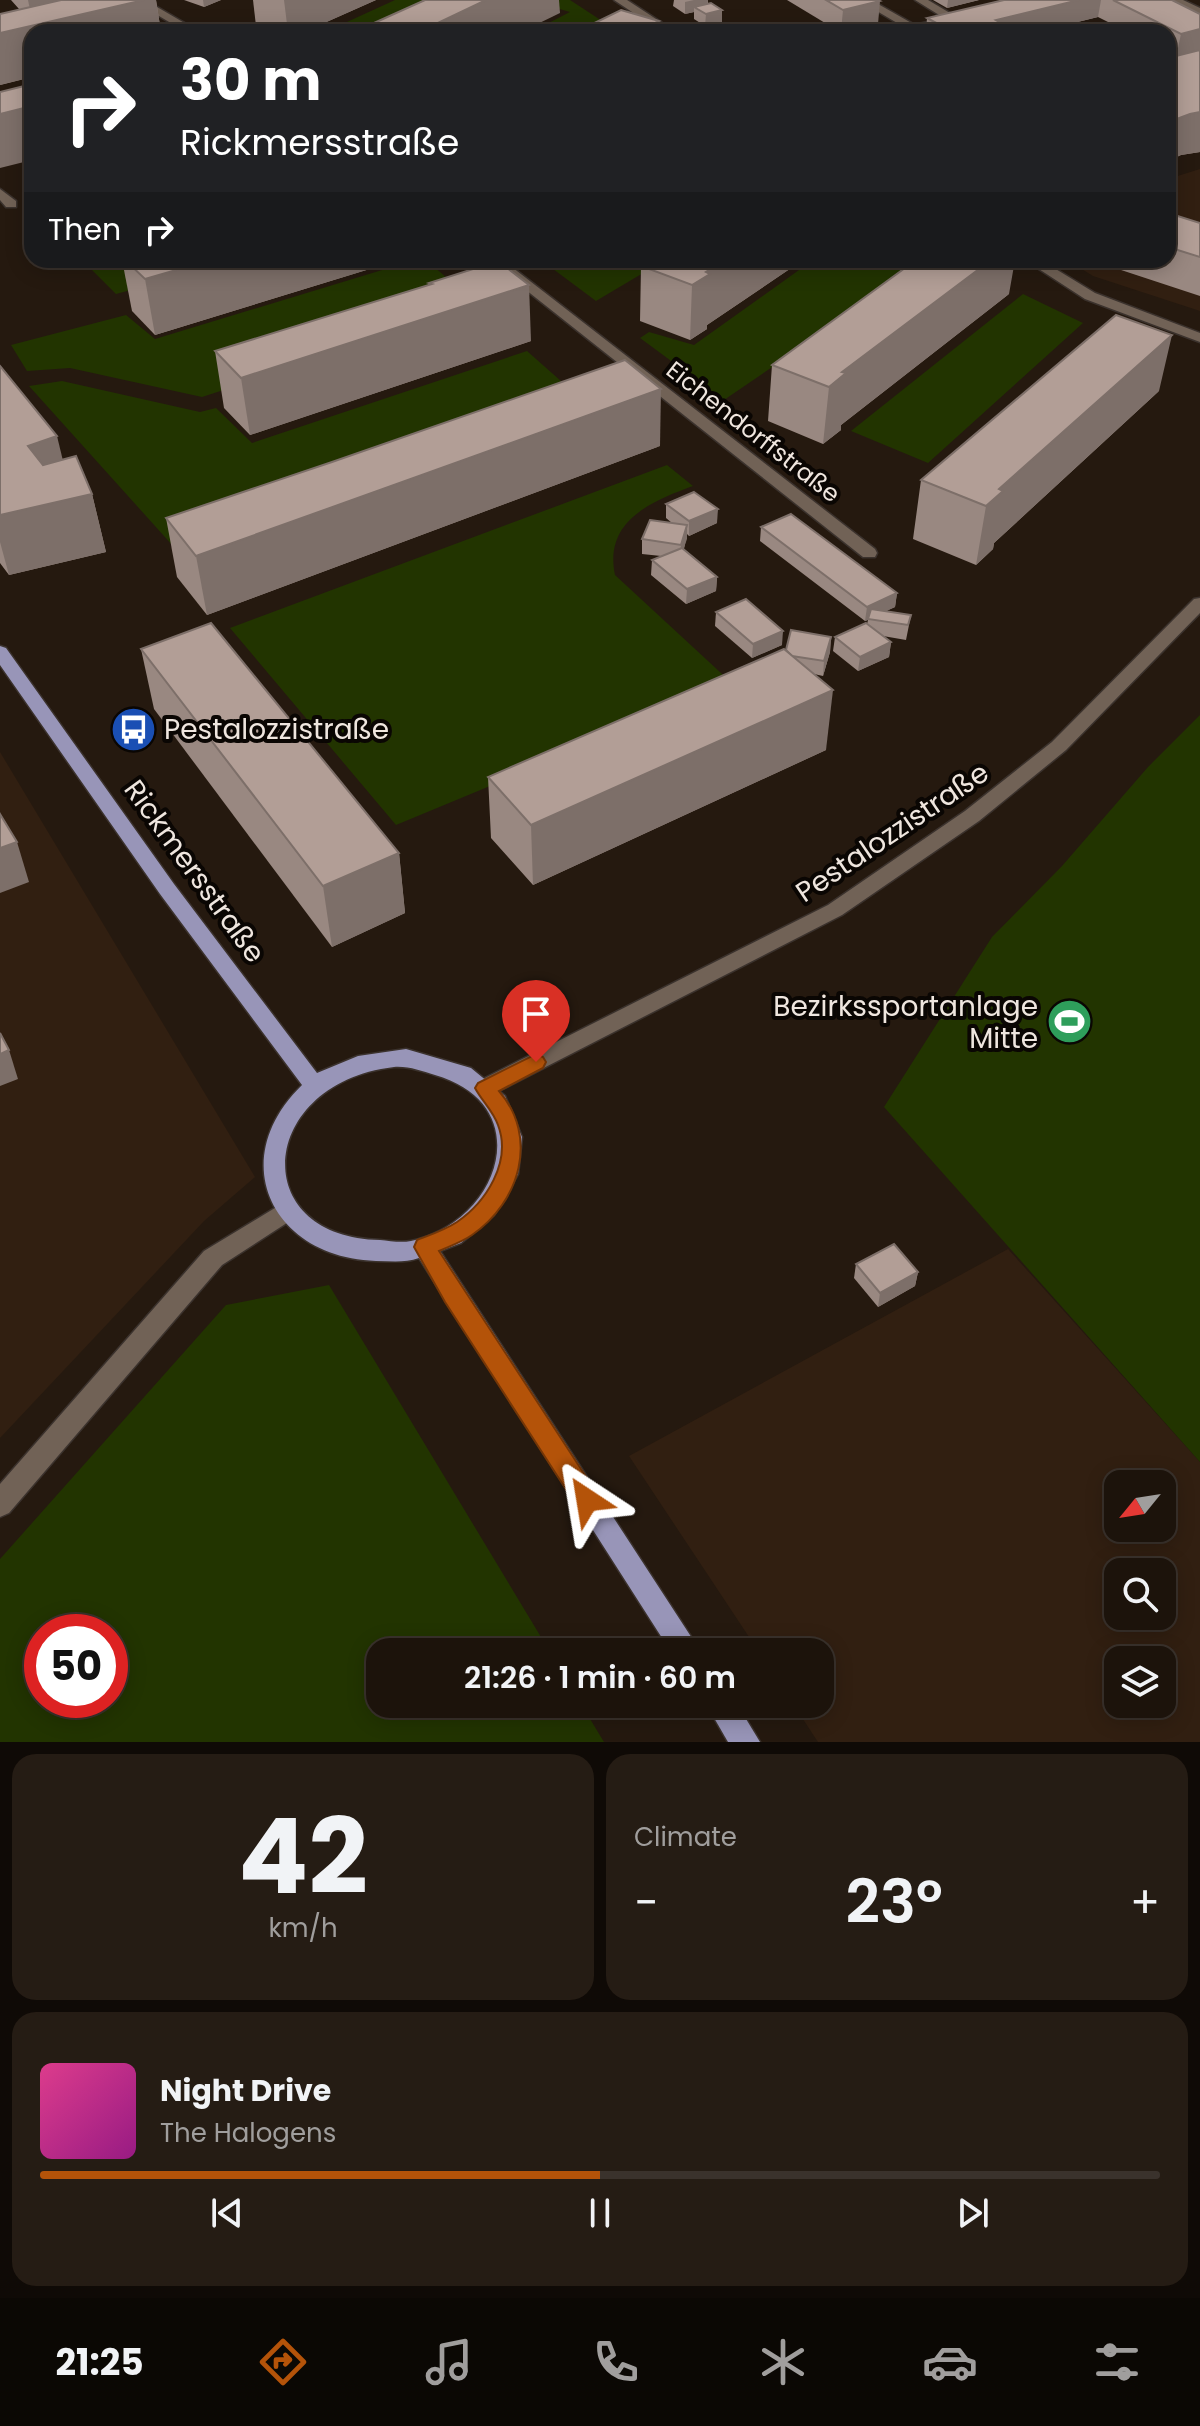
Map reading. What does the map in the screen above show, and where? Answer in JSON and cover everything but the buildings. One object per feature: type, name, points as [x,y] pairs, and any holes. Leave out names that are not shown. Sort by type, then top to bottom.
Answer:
[{"type":"main road","name":"Rickmersstraße","points":[[0,652],[176,901],[315,1086]]},
{"type":"main road","points":[[406,1058],[442,1064],[473,1078],[485,1088],[496,1101],[510,1129],[512,1160],[500,1191],[477,1219],[462,1231],[425,1247],[390,1253],[356,1250],[310,1232],[288,1210],[276,1190],[271,1168],[274,1145],[282,1123],[296,1103],[315,1086],[351,1067],[406,1058]]},
{"type":"main road","points":[[425,1247],[453,1295],[678,1638]]},
{"type":"main road","points":[[729,1718],[745,1742]]},
{"type":"street","points":[[137,0],[180,24]]},
{"type":"street","points":[[619,0],[657,24]]},
{"type":"street","points":[[863,0],[906,24]]},
{"type":"street","points":[[920,0],[954,19]]},
{"type":"street","points":[[1174,0],[1200,12]]},
{"type":"street","points":[[931,24],[969,15]]},
{"type":"street","points":[[0,193],[11,204]]},
{"type":"street","name":"Eichendorffstraße","points":[[505,268],[869,553]]},
{"type":"street","points":[[1045,268],[1090,296],[1200,338]]},
{"type":"street","name":"Pestalozzistraße","points":[[485,1088],[835,910],[972,816],[1059,746],[1200,603]]},
{"type":"street","points":[[0,1504],[213,1258],[288,1210]]},
{"type":"shaded area","points":[[1200,169],[1200,311],[1093,276],[1080,268],[1176,268],[1176,176]]},
{"type":"shaded area","points":[[0,752],[255,1177],[204,1221],[0,1438]]},
{"type":"shaded area","points":[[1008,1249],[1200,1462],[1200,1742],[818,1742],[802,1718],[834,1718],[834,1638],[750,1638],[629,1456]]},
{"type":"green space","points":[[395,0],[489,0],[433,24],[342,24]]},
{"type":"green space","points":[[543,0],[570,0],[607,24],[547,24],[570,12],[538,3]]},
{"type":"green space","points":[[90,268],[212,268],[116,294]]},
{"type":"green space","points":[[389,268],[435,268],[481,307],[202,397],[70,368],[27,371],[11,345],[126,315],[155,339]]},
{"type":"green space","points":[[552,268],[652,268],[596,301]]},
{"type":"green space","points":[[802,268],[917,268],[724,400],[640,338],[649,332],[694,345]]},
{"type":"green space","points":[[1023,294],[1083,323],[928,463],[851,431]]},
{"type":"green space","points":[[527,351],[587,404],[173,546],[29,386],[62,381],[200,412],[216,408],[252,443]]},
{"type":"green space","points":[[667,465],[693,486],[646,507],[623,528],[613,557],[615,575],[734,685],[396,825],[230,628]]},
{"type":"green space","name":"Bezirkssportanlage Mitte","points":[[1200,715],[1200,1462],[884,1107],[992,937],[1062,866],[1148,767]]},
{"type":"green space","points":[[329,1285],[542,1638],[366,1638],[366,1718],[589,1718],[604,1742],[0,1742],[0,1559],[226,1305]]},
{"type":"place","name":"Pestalozzistraße","points":[[133,729]]},
{"type":"place","name":"Bezirkssportanlage Mitte","points":[[1069,1022]]},
{"type":"route","points":[[536,1062],[485,1088],[504,1114],[510,1129],[512,1160],[500,1191],[490,1206],[462,1231],[425,1247],[587,1500]]}]
